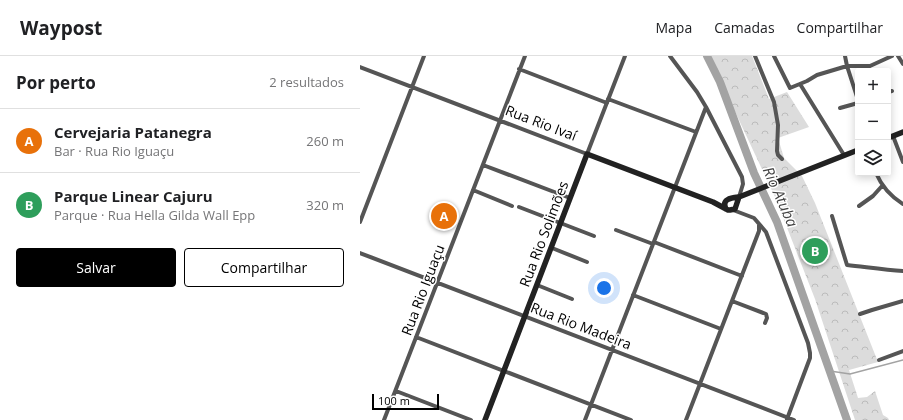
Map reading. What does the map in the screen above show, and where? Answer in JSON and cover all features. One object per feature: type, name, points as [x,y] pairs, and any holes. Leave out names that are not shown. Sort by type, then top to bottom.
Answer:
[{"type":"street","points":[[360,222],[424,56]]},
{"type":"street","name":"Rua Rio Iguaçu","points":[[384,420],[525,56]]},
{"type":"street","name":"Rua Rio Solimões","points":[[485,420],[625,56]]},
{"type":"street","points":[[670,56],[697,92],[706,107],[742,178],[743,184],[735,208]]},
{"type":"street","points":[[754,56],[774,102],[778,125],[777,151],[778,155],[782,159]]},
{"type":"street","points":[[774,56],[790,88],[817,75],[847,66],[870,66],[892,56]]},
{"type":"street","points":[[845,56],[855,92]]},
{"type":"street","points":[[898,56],[903,64]]},
{"type":"street","name":"Rua Rio Ivaí","points":[[360,67],[675,187],[713,202],[726,209]]},
{"type":"street","points":[[519,69],[696,132]]},
{"type":"street","points":[[800,84],[844,155]]},
{"type":"street","points":[[840,108],[855,103]]},
{"type":"street","points":[[585,420],[706,107]]},
{"type":"street","points":[[891,137],[903,132]]},
{"type":"street","points":[[891,139],[903,162]]},
{"type":"street","name":"Rua Rio Ivaí","points":[[713,202],[739,197],[855,151]]},
{"type":"street","points":[[483,165],[570,198]]},
{"type":"street","points":[[877,176],[882,186],[890,196],[903,204]]},
{"type":"street","points":[[859,206],[873,196],[882,186]]},
{"type":"street","points":[[473,190],[512,206]]},
{"type":"street","points":[[735,208],[735,201],[731,199],[727,200],[724,205],[726,209],[730,210],[735,208],[754,218],[766,232],[808,343],[810,358],[787,419]]},
{"type":"street","points":[[519,207],[594,236]]},
{"type":"street","points":[[832,216],[847,265],[903,271]]},
{"type":"street","points":[[686,420],[759,231],[758,222]]},
{"type":"street","points":[[616,230],[742,276]]},
{"type":"street","points":[[552,248],[587,262]]},
{"type":"street","name":"Rua Rio Madeira","points":[[360,253],[787,419],[794,420]]},
{"type":"street","points":[[537,286],[572,299]]},
{"type":"street","points":[[633,295],[721,329]]},
{"type":"street","points":[[732,301],[766,314],[767,318],[765,323]]},
{"type":"street","points":[[860,314],[903,301]]},
{"type":"street","points":[[416,337],[631,420]]},
{"type":"street","points":[[878,360],[903,351]]},
{"type":"street","points":[[396,391],[471,420]]},
{"type":"green space","points":[[709,56],[752,56],[769,99],[787,92],[809,127],[778,138],[784,158],[802,176],[815,203],[878,362],[849,370],[858,398],[867,397],[875,391],[883,415],[889,420],[855,420],[815,299],[775,197]]},
{"type":"waterway","name":"Rio Atuba","points":[[707,56],[720,82],[754,173],[777,222],[847,420]]},
{"type":"waterway","points":[[830,371],[850,374],[903,360]]},
{"type":"place","name":"Cervejaria Patanegra","points":[[444,216]]},
{"type":"place","name":"Parque Linear Cajuru","points":[[815,251]]}]
